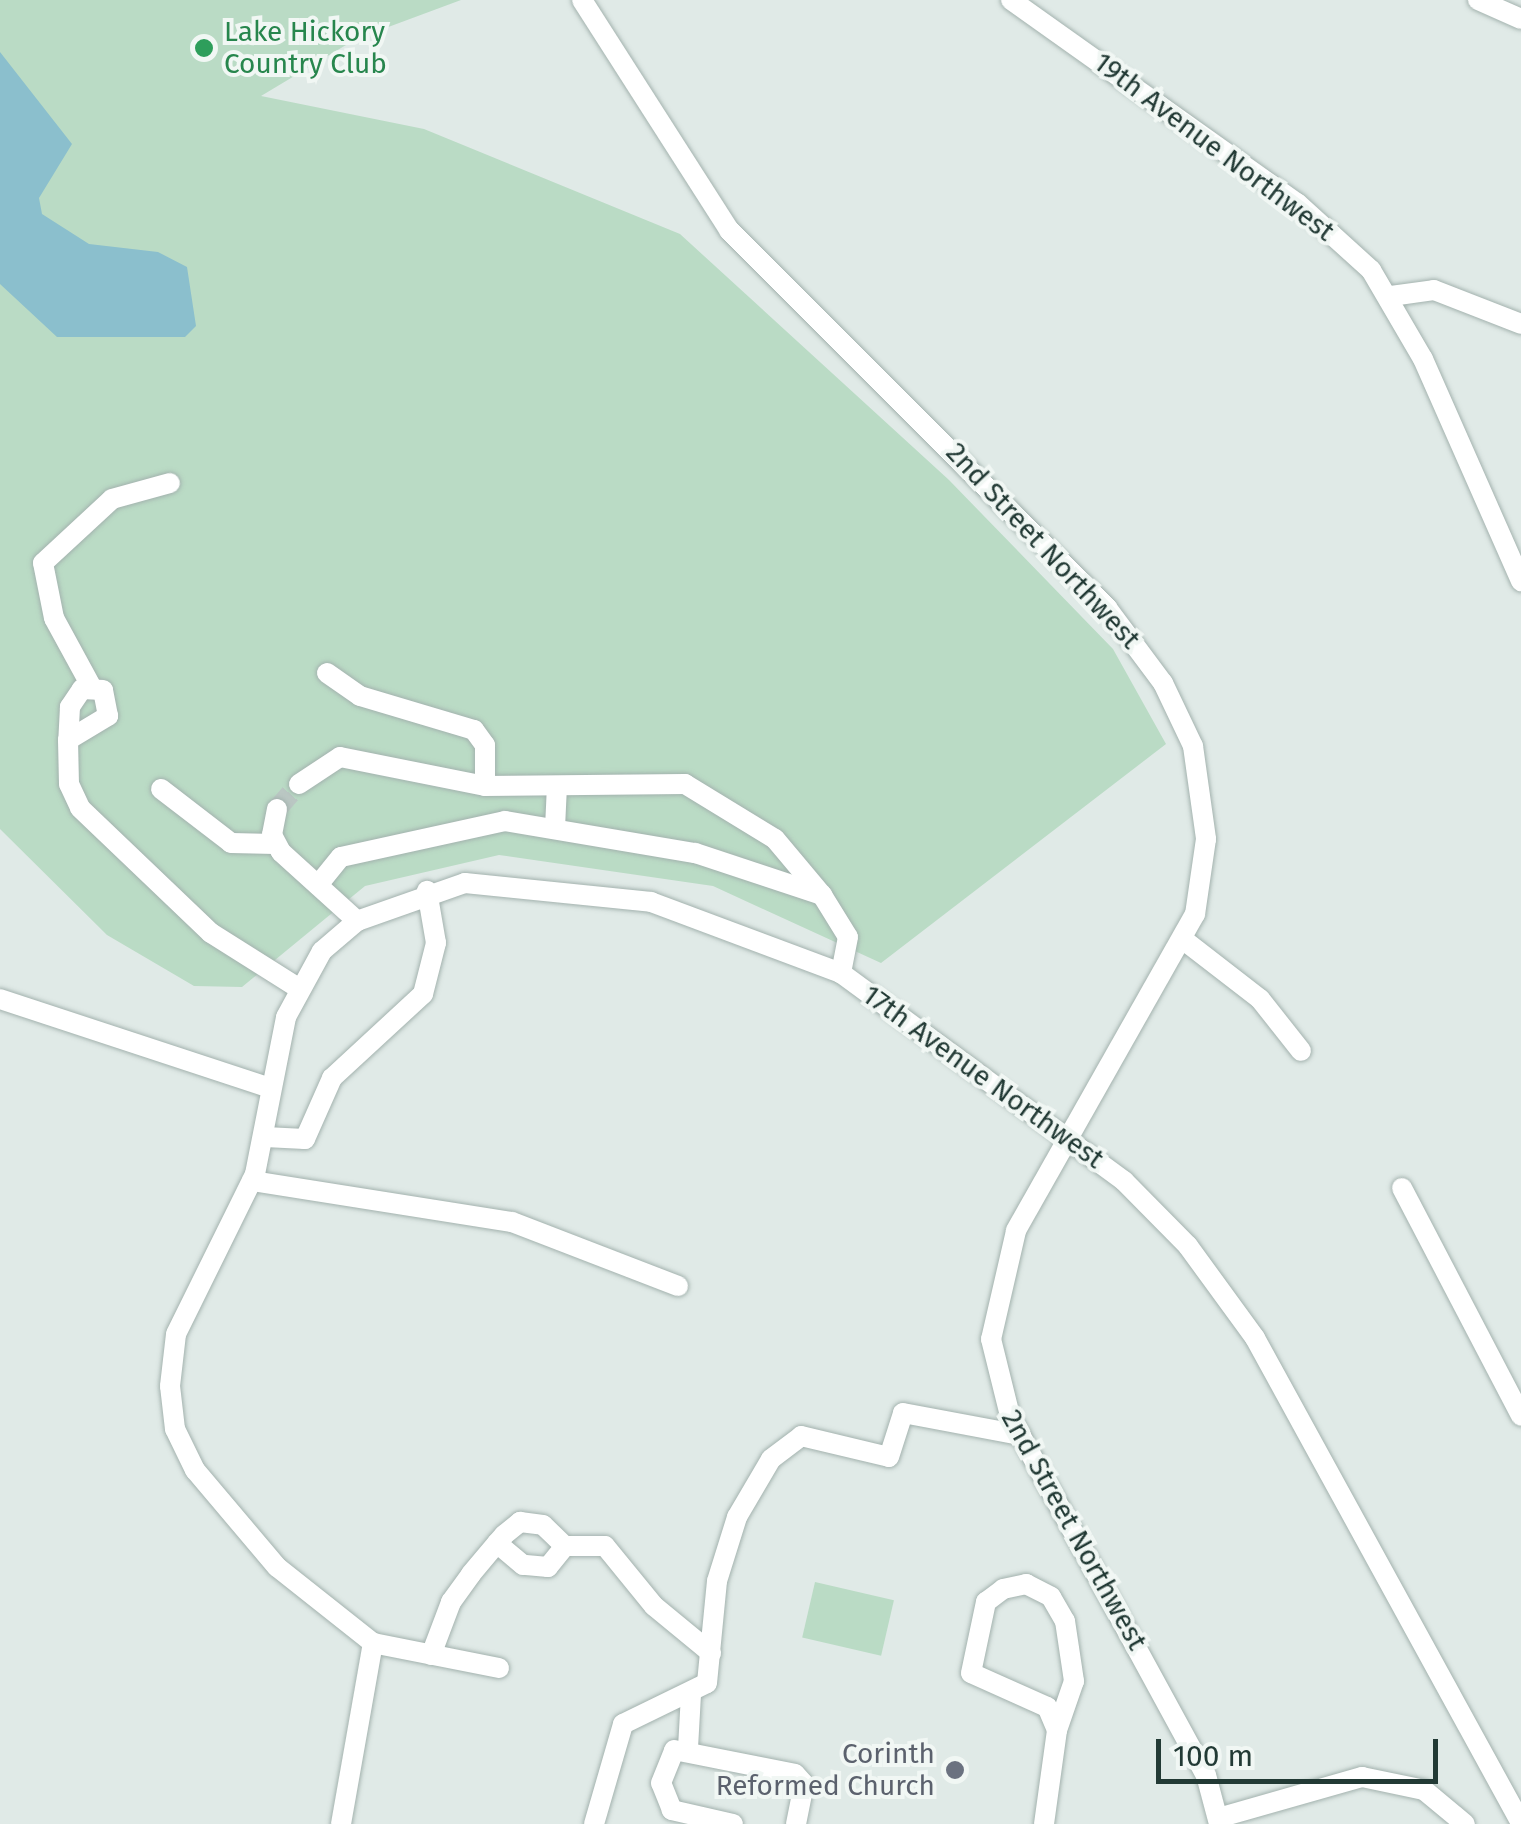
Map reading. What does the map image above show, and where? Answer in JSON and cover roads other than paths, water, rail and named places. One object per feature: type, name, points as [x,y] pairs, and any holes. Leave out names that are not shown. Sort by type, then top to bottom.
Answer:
[{"type":"street","name":"2nd Street Northwest","points":[[582,0],[729,230],[1013,506],[1163,683],[1193,746],[1206,812],[1201,890],[1185,942],[1065,1134],[993,1299],[996,1379],[1021,1435],[1206,1775],[1218,1821]]},
{"type":"street","name":"19th Avenue Northwest","points":[[1010,0],[1297,203],[1391,296]]},
{"type":"street","points":[[1478,0],[1521,20]]},
{"type":"street","points":[[1521,324],[1434,290],[1391,296],[1521,581]]},
{"type":"street","points":[[68,740],[108,716],[111,701],[91,686],[54,618],[43,563],[112,499],[170,483]]},
{"type":"street","points":[[327,674],[360,696],[474,730],[484,745],[484,786]]},
{"type":"street","points":[[91,686],[75,695],[68,740],[80,808],[212,933],[300,989]]},
{"type":"street","points":[[299,784],[340,756],[484,786],[660,779],[707,793],[775,839],[822,895],[848,937],[841,973]]},
{"type":"street","points":[[555,828],[558,786]]},
{"type":"street","points":[[161,788],[231,843],[276,844],[357,920]]},
{"type":"street","points":[[276,844],[277,810]]},
{"type":"street","points":[[318,886],[341,857],[394,842],[505,821],[695,853],[822,895]]},
{"type":"street","name":"17th Avenue Northwest","points":[[374,1644],[277,1567],[195,1470],[175,1430],[176,1334],[252,1181],[271,1088],[300,989],[322,952],[357,920],[428,891],[500,882],[618,895],[841,973],[1065,1134],[1162,1218],[1255,1338],[1521,1823]]},
{"type":"street","points":[[264,1137],[304,1140],[332,1078],[423,994],[436,943],[428,891]]},
{"type":"street","points":[[1185,942],[1260,999],[1301,1051]]},
{"type":"street","points":[[0,999],[271,1088]]},
{"type":"street","points":[[252,1181],[512,1222],[678,1286]]},
{"type":"street","points":[[1402,1188],[1521,1416]]},
{"type":"street","points":[[594,1824],[623,1724],[707,1684],[717,1581],[737,1517],[772,1459],[802,1436],[889,1457],[903,1413],[1021,1435]]},
{"type":"street","points":[[431,1655],[452,1602],[497,1543],[520,1522],[543,1524],[565,1546],[605,1546],[654,1606],[711,1653]]},
{"type":"street","points":[[497,1543],[522,1565],[548,1568],[565,1546]]},
{"type":"street","points":[[1044,1824],[1058,1730],[1074,1680],[1064,1620],[1051,1597],[1026,1584],[1003,1589],[986,1602],[971,1674],[1026,1693],[1058,1730]]},
{"type":"street","points":[[340,1824],[374,1644],[499,1668]]},
{"type":"street","points":[[688,1748],[691,1694]]},
{"type":"street","points":[[732,1824],[672,1810],[662,1798],[665,1760],[688,1748],[794,1774],[804,1784],[796,1824]]},
{"type":"street","points":[[1218,1821],[1362,1777],[1436,1795],[1465,1824]]},
{"type":"water","points":[[0,52],[72,144],[39,198],[42,214],[89,244],[158,252],[187,267],[196,326],[185,337],[57,337],[0,284]]},
{"type":"tunnel","points":[[277,809],[299,784]]},
{"type":"place","name":"Lake Hickory Country Club","points":[[204,48]]},
{"type":"place","name":"Corinth Reformed Church","points":[[955,1770]]}]
